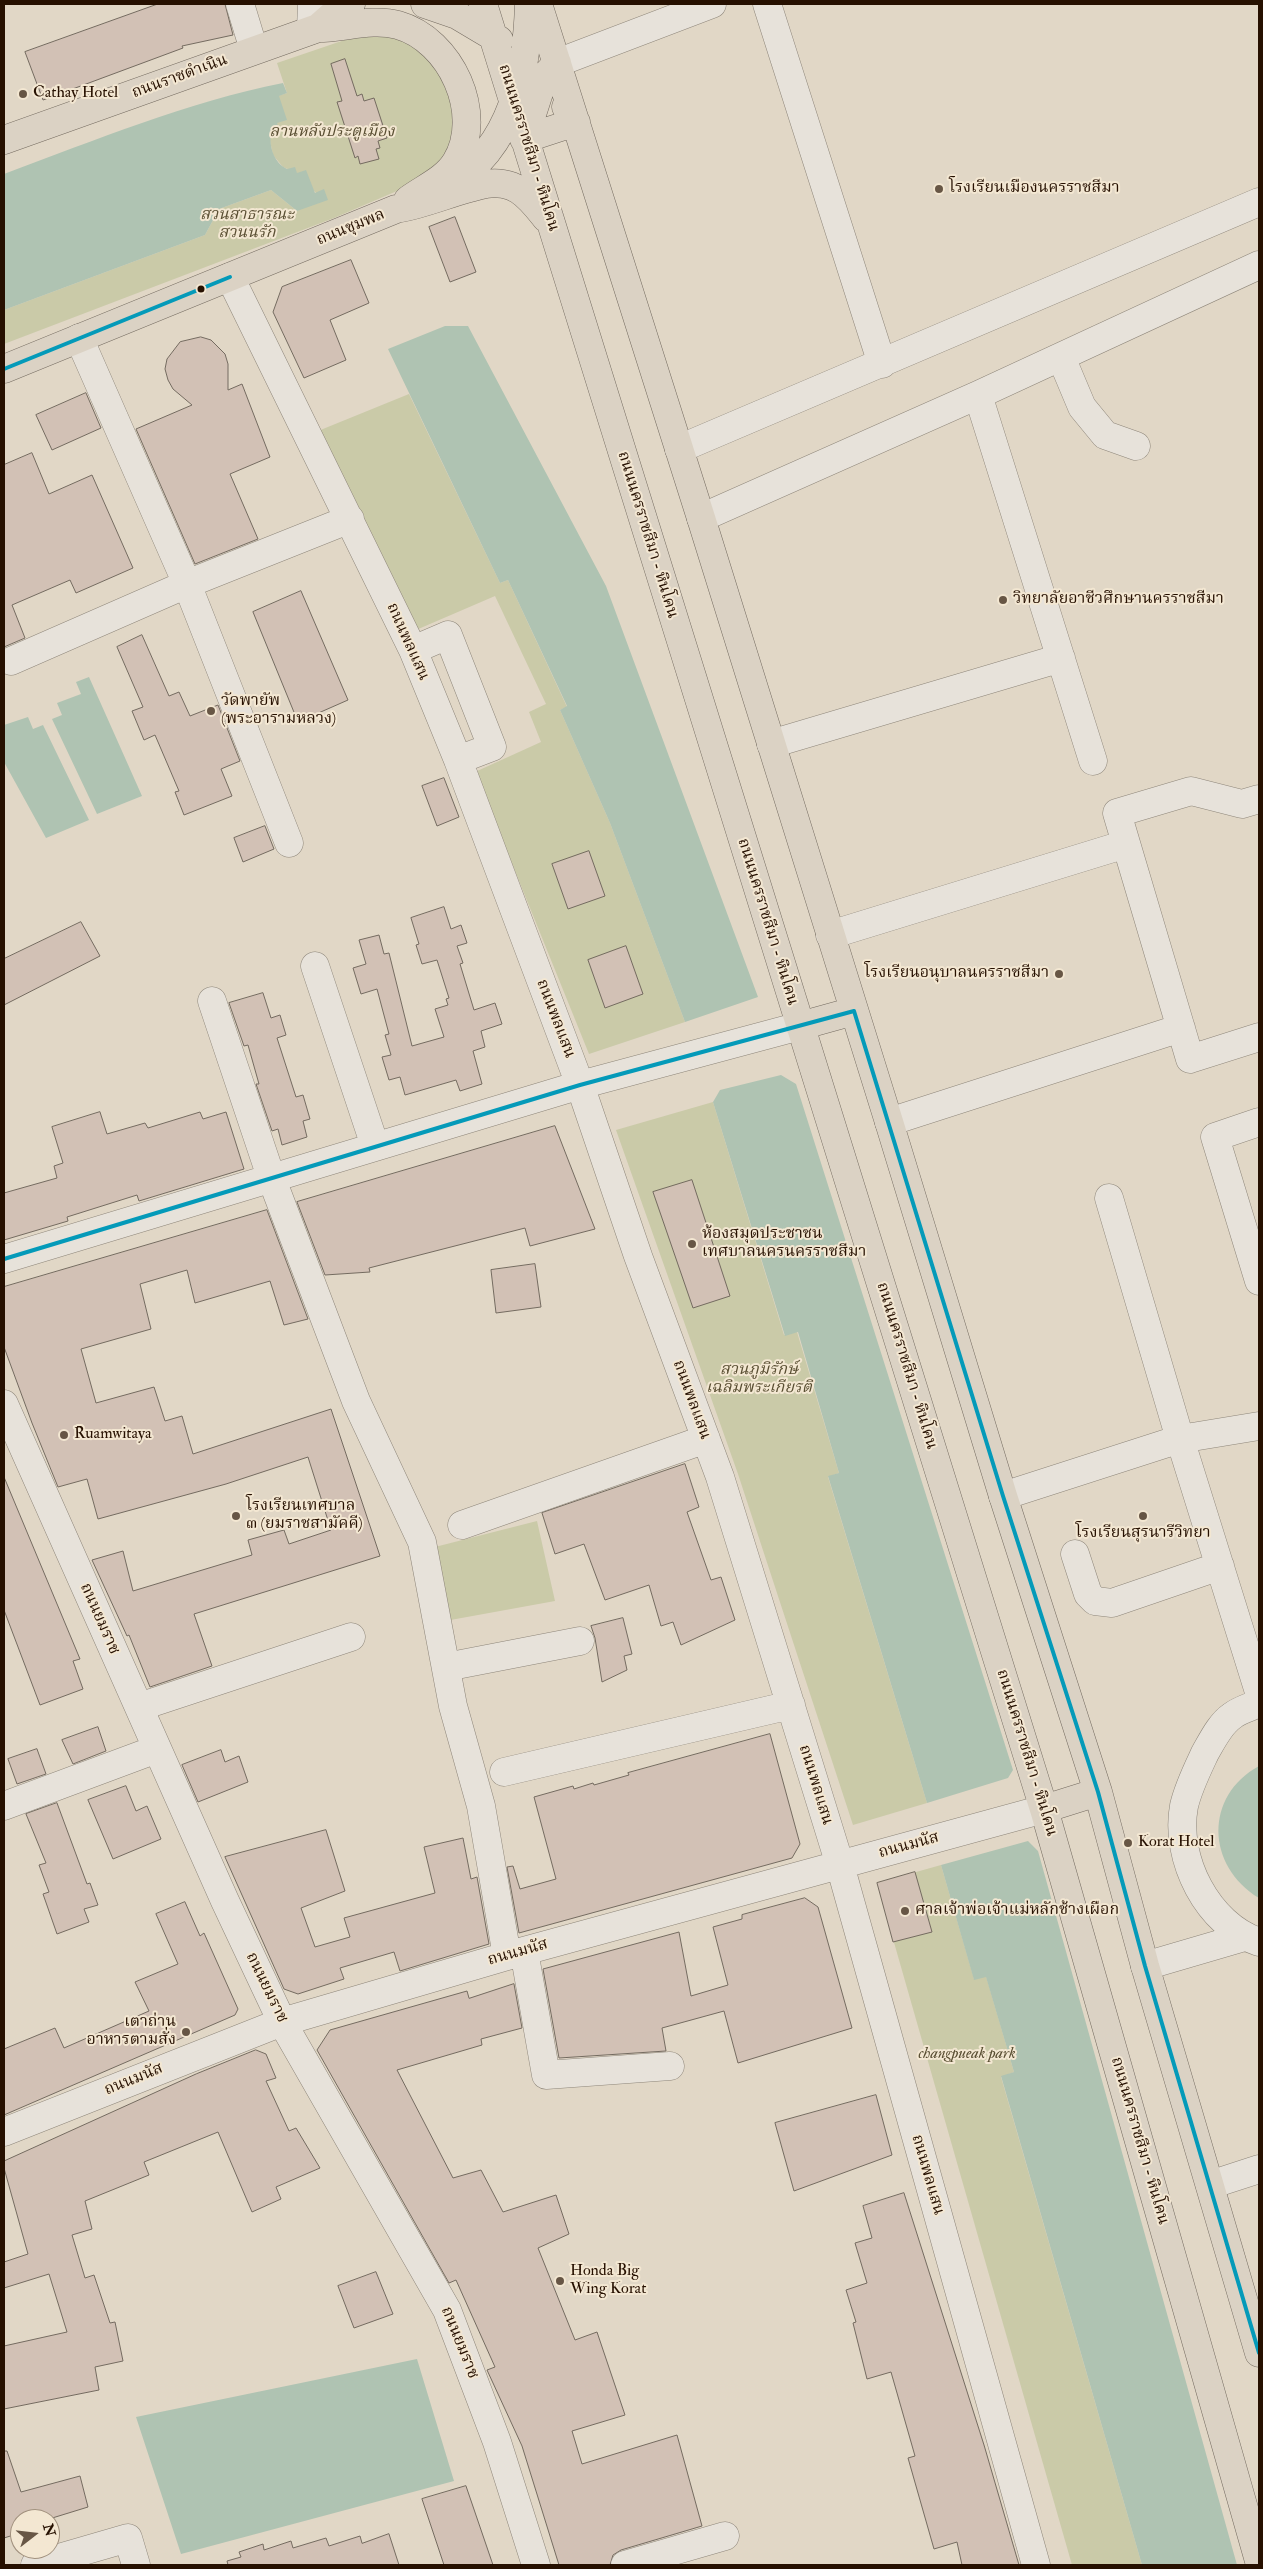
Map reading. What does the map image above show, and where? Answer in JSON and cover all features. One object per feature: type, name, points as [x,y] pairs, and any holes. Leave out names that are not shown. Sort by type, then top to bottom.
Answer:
[{"type":"main road","name":"ถนนราชดำเนิน","points":[[4,140],[254,50],[351,4]]},
{"type":"main road","points":[[314,21],[390,4]]},
{"type":"main road","points":[[425,4],[457,15],[542,67]]},
{"type":"main road","name":"ถนนนครราชสีมา - หินโคน","points":[[483,4],[1044,1809],[1259,2561]]},
{"type":"main road","points":[[529,4],[542,67],[576,122],[889,1122],[1003,1496],[1098,1792],[1145,1966],[1259,2353]]},
{"type":"main road","points":[[524,139],[542,67],[538,4]]},
{"type":"main road","points":[[314,21],[340,28],[372,23],[396,25],[417,34],[432,45],[454,72],[466,109],[466,141],[454,165],[441,178],[396,209]]},
{"type":"main road","points":[[396,209],[433,194],[469,171],[496,139],[506,124],[513,102],[542,67]]},
{"type":"main road","points":[[524,139],[576,122]]},
{"type":"main road","name":"ถนนชุมพล","points":[[4,369],[396,209],[421,205],[487,184],[505,184],[518,190],[530,199],[551,225]]},
{"type":"main road","points":[[800,1026],[854,1011]]},
{"type":"main road","points":[[1044,1809],[1098,1792]]},
{"type":"street","points":[[240,4],[254,50]]},
{"type":"street","points":[[767,4],[882,364]]},
{"type":"street","points":[[542,67],[699,6]]},
{"type":"street","points":[[679,449],[1259,202]]},
{"type":"street","points":[[701,518],[978,395],[1259,266]]},
{"type":"street","name":"ถนนพลแสน","points":[[230,277],[413,650],[458,760],[580,1085],[638,1256],[720,1478],[840,1865],[1036,2565]]},
{"type":"street","points":[[79,338],[187,584],[289,843]]},
{"type":"street","points":[[1061,356],[1082,407],[1105,435],[1136,446]]},
{"type":"street","points":[[978,395],[1093,761]]},
{"type":"street","points":[[11,661],[187,584],[350,519]]},
{"type":"street","points":[[413,650],[448,635],[492,747],[458,760]]},
{"type":"street","points":[[771,744],[1061,658]]},
{"type":"street","points":[[1259,799],[1242,804],[1191,791],[1117,813],[1190,1059],[1259,1037]]},
{"type":"street","points":[[830,935],[1126,844]]},
{"type":"street","points":[[314,966],[375,1146]]},
{"type":"street","points":[[212,1001],[271,1177],[356,1401],[422,1542],[453,1706],[481,1806],[546,2075],[670,2066]]},
{"type":"street","points":[[4,1259],[580,1085],[800,1026]]},
{"type":"street","points":[[889,1122],[1181,1028]]},
{"type":"street","points":[[1259,1122],[1215,1137],[1259,1281]]},
{"type":"street","points":[[1109,1198],[1180,1439],[1259,1692]]},
{"type":"street","name":"ถนนยมราช","points":[[4,1404],[157,1749],[282,2022],[447,2310],[497,2442],[536,2565]]},
{"type":"street","points":[[1003,1496],[1180,1439],[1259,1426]]},
{"type":"street","points":[[462,1525],[706,1439]]},
{"type":"street","points":[[1075,1554],[1088,1594],[1095,1601],[1112,1603],[1220,1566]]},
{"type":"street","points":[[139,1707],[351,1637]]},
{"type":"street","points":[[446,1667],[580,1641]]},
{"type":"street","points":[[1252,1939],[1218,1916],[1198,1887],[1184,1848],[1184,1807],[1196,1771],[1212,1740],[1231,1716],[1259,1703]]},
{"type":"street","points":[[504,1772],[791,1705]]},
{"type":"street","points":[[4,1806],[157,1749]]},
{"type":"street","name":"ถนนมนัส","points":[[4,2132],[282,2022],[516,1954],[1044,1809]]},
{"type":"street","points":[[1145,1966],[1252,1939]]},
{"type":"street","points":[[1210,2185],[1259,2169]]},
{"type":"street","points":[[625,2565],[725,2536]]},
{"type":"street","points":[[36,2565],[128,2538],[136,2565]]},
{"type":"green space","points":[[371,31],[430,50],[457,106],[452,148],[425,179],[334,218],[4,344],[4,310],[205,235],[219,209],[271,190],[297,211],[316,193],[297,173],[283,167],[273,155],[270,141],[271,131],[277,123],[278,96],[287,93],[277,63]]},
{"type":"green space","points":[[409,394],[500,583],[508,580],[567,707],[560,710],[610,823],[685,1022],[589,1054],[475,772],[541,742],[529,712],[546,704],[495,596],[416,630],[318,431]]},
{"type":"green space","name":"สวนภูมิรักษ์ เฉลิมพระเกียรติ","points":[[713,1102],[784,1335],[797,1332],[839,1473],[828,1477],[927,1803],[853,1825],[738,1474],[616,1130]]},
{"type":"green space","points":[[537,1521],[555,1601],[445,1621],[431,1548]]},
{"type":"green space","name":"changpueak park","points":[[941,1865],[974,1979],[986,1976],[1014,2072],[1001,2077],[1142,2565],[1072,2565],[877,1883]]},
{"type":"shaded area","points":[[283,83],[287,93],[279,96],[287,120],[277,123],[279,129],[271,131],[273,153],[278,162],[287,169],[295,167],[297,173],[306,170],[315,193],[324,189],[328,200],[297,211],[271,190],[219,209],[205,235],[4,310],[4,174],[177,111],[212,100]]},
{"type":"shaded area","points":[[445,326],[468,326],[606,586],[758,997],[685,1022],[610,823],[560,710],[567,706],[508,580],[500,583],[388,349]]},
{"type":"shaded area","points":[[89,677],[142,796],[97,814],[52,719],[62,715],[57,703],[81,694],[76,682]]},
{"type":"shaded area","points":[[28,717],[33,729],[43,725],[89,820],[46,838],[4,762],[4,725]]},
{"type":"shaded area","points":[[781,1075],[796,1084],[1013,1770],[1008,1778],[927,1803],[828,1476],[839,1473],[798,1332],[785,1336],[713,1102],[720,1090]]},
{"type":"shaded area","points":[[1259,1766],[1259,1898],[1242,1884],[1229,1868],[1221,1850],[1218,1831],[1221,1813],[1228,1795],[1241,1779]]},
{"type":"shaded area","points":[[1028,1841],[1038,1851],[1237,2565],[1142,2565],[1001,2076],[1014,2072],[986,1977],[974,1980],[941,1865]]},
{"type":"shaded area","points":[[417,2359],[454,2481],[181,2554],[136,2417]]},
{"type":"building","points":[[158,4],[225,4],[233,35],[182,46],[183,48],[43,100],[25,52]]},
{"type":"building","points":[[345,59],[357,96],[362,94],[364,101],[374,98],[387,138],[378,141],[380,148],[376,149],[379,159],[360,164],[358,156],[355,158],[337,102],[342,101],[331,64]]},
{"type":"building","points":[[455,217],[476,272],[450,282],[429,227]]},
{"type":"building","points":[[351,260],[369,303],[330,320],[346,360],[304,378],[273,312],[282,287]]},
{"type":"building","points":[[201,337],[211,340],[225,354],[228,364],[228,390],[242,384],[270,457],[230,474],[258,539],[195,564],[136,429],[192,405],[173,389],[165,369],[167,359],[180,342]]},
{"type":"building","points":[[86,393],[101,428],[52,450],[36,415]]},
{"type":"building","points":[[32,453],[49,494],[92,475],[133,568],[76,593],[70,580],[12,605],[25,638],[4,647],[4,465]]},
{"type":"building","points":[[301,591],[348,700],[298,722],[253,612]]},
{"type":"building","points":[[142,635],[169,696],[179,692],[190,716],[218,705],[240,761],[221,769],[232,796],[184,815],[175,792],[179,791],[155,735],[144,740],[132,711],[143,707],[117,647]]},
{"type":"building","points":[[444,778],[459,817],[437,826],[422,786]]},
{"type":"building","points":[[265,826],[274,849],[243,862],[234,838]]},
{"type":"building","points":[[589,851],[605,896],[568,909],[552,864]]},
{"type":"building","points":[[444,907],[451,929],[461,925],[467,943],[457,946],[463,963],[460,964],[474,1010],[495,1003],[502,1024],[481,1031],[485,1047],[473,1051],[482,1084],[460,1091],[456,1080],[405,1095],[400,1077],[389,1080],[382,1057],[391,1055],[385,1035],[389,1034],[377,989],[361,994],[353,968],[366,964],[359,940],[379,935],[384,954],[389,953],[412,1046],[444,1037],[435,1009],[448,1005],[446,999],[449,998],[437,960],[422,964],[416,945],[419,944],[411,918]]},
{"type":"building","points":[[81,922],[100,956],[4,1005],[4,959]]},
{"type":"building","points":[[626,946],[643,994],[605,1008],[588,960]]},
{"type":"building","points":[[263,993],[271,1018],[280,1015],[286,1035],[277,1038],[296,1097],[303,1095],[310,1119],[303,1121],[307,1137],[282,1145],[278,1129],[272,1131],[256,1084],[259,1084],[248,1045],[244,1046],[229,1003]]},
{"type":"building","points":[[100,1112],[107,1134],[145,1123],[148,1128],[200,1112],[203,1119],[226,1112],[244,1169],[139,1201],[137,1195],[67,1217],[68,1221],[4,1240],[4,1193],[57,1178],[54,1166],[63,1163],[52,1127]]},
{"type":"building","points":[[555,1126],[595,1229],[530,1246],[525,1228],[369,1268],[370,1272],[325,1275],[297,1202]]},
{"type":"building","name":"ห้องสมุดประชาชน เทศบาลนครนครราชสีมา","points":[[692,1180],[730,1296],[693,1308],[653,1192]]},
{"type":"building","points":[[267,1210],[308,1319],[284,1325],[270,1281],[195,1303],[187,1270],[140,1284],[151,1329],[81,1349],[96,1403],[154,1387],[165,1421],[182,1416],[193,1454],[331,1409],[380,1556],[194,1614],[212,1666],[150,1687],[129,1635],[127,1636],[92,1560],[123,1551],[133,1591],[252,1555],[248,1540],[284,1530],[289,1544],[331,1530],[308,1457],[226,1484],[98,1519],[87,1479],[58,1487],[32,1423],[4,1347],[4,1287]]},
{"type":"building","points":[[535,1264],[541,1307],[496,1313],[491,1270]]},
{"type":"building","points":[[685,1464],[699,1507],[687,1512],[711,1580],[721,1577],[735,1620],[681,1645],[673,1622],[661,1626],[649,1585],[605,1600],[584,1544],[555,1554],[542,1513]]},
{"type":"building","points":[[4,1477],[80,1659],[73,1661],[83,1689],[40,1705],[4,1610]]},
{"type":"building","points":[[623,1618],[632,1654],[624,1656],[627,1670],[602,1682],[595,1638],[591,1626]]},
{"type":"building","points":[[98,1727],[106,1751],[73,1764],[62,1740]]},
{"type":"building","points":[[770,1734],[800,1844],[792,1858],[519,1933],[507,1867],[513,1866],[520,1889],[556,1879],[534,1797],[573,1786],[574,1789],[593,1783],[594,1785],[629,1775],[628,1773]]},
{"type":"building","points":[[37,1749],[46,1774],[17,1784],[8,1759]]},
{"type":"building","points":[[221,1750],[225,1762],[239,1756],[248,1782],[198,1802],[182,1765]]},
{"type":"building","points":[[126,1786],[136,1811],[147,1806],[161,1839],[113,1859],[88,1800]]},
{"type":"building","points":[[57,1803],[87,1884],[90,1883],[98,1905],[84,1909],[89,1922],[57,1934],[43,1894],[49,1892],[39,1865],[46,1863],[26,1814]]},
{"type":"building","points":[[326,1830],[345,1891],[301,1908],[315,1947],[350,1937],[344,1918],[435,1893],[424,1847],[463,1838],[471,1879],[477,1877],[489,1944],[400,1971],[394,1952],[340,1968],[344,1979],[298,1994],[284,1989],[225,1857]]},
{"type":"building","name":"ศาลเจ้าพ่อเจ้าแม่หลักช้างเผือก","points":[[915,1872],[932,1932],[893,1942],[877,1883]]},
{"type":"building","points":[[805,1898],[818,1907],[852,2028],[738,2063],[724,2011],[662,2028],[666,2051],[559,2058],[543,1969],[679,1932],[691,1996],[728,1985],[713,1927],[742,1919],[742,1915]]},
{"type":"building","points":[[185,1902],[200,1936],[204,1933],[238,2009],[235,2015],[4,2115],[4,2049],[55,2028],[64,2048],[149,2011],[135,1982],[178,1964],[156,1914]]},
{"type":"building","points":[[514,1984],[522,2028],[481,2039],[482,2045],[397,2070],[453,2178],[481,2170],[503,2212],[556,2195],[569,2234],[538,2248],[575,2340],[597,2332],[625,2415],[572,2431],[582,2464],[677,2435],[702,2526],[621,2550],[613,2555],[610,2565],[559,2565],[522,2446],[487,2370],[495,2367],[456,2280],[449,2283],[317,2050],[330,2030],[467,1991],[469,1998]]},
{"type":"building","points":[[256,2050],[266,2054],[276,2078],[266,2081],[289,2131],[296,2128],[320,2168],[276,2187],[281,2199],[252,2212],[218,2132],[144,2162],[149,2175],[85,2201],[92,2229],[72,2235],[85,2278],[94,2275],[110,2323],[115,2322],[123,2361],[95,2367],[99,2390],[4,2409],[4,2346],[67,2332],[49,2274],[4,2288],[4,2262],[28,2254],[4,2168],[4,2161],[196,2074]]},
{"type":"building","points":[[876,2095],[892,2155],[794,2191],[775,2123]]},
{"type":"building","points":[[904,2193],[984,2445],[1019,2565],[962,2565],[957,2542],[934,2549],[908,2458],[915,2456],[891,2372],[867,2379],[853,2323],[856,2322],[846,2290],[867,2283],[855,2243],[872,2238],[863,2206]]},
{"type":"building","points":[[376,2272],[393,2314],[354,2328],[338,2286]]},
{"type":"building","points":[[4,2451],[7,2451],[21,2492],[80,2476],[88,2507],[60,2516],[60,2509],[10,2509],[10,2536],[4,2538]]},
{"type":"building","points":[[466,2486],[493,2565],[444,2565],[422,2499]]},
{"type":"building","points":[[389,2534],[399,2565],[228,2565],[227,2561],[241,2557],[239,2552],[263,2544],[264,2550],[291,2541],[293,2548],[326,2538],[329,2546],[360,2536],[362,2543]]},
{"type":"transit line","points":[[4,369],[230,277]]},
{"type":"transit line","points":[[4,1259],[580,1085],[854,1011],[1003,1496],[1098,1792],[1145,1966],[1259,2353]]},
{"type":"place","name":"Cathay Hotel","points":[[23,94]]},
{"type":"place","name":"โรงเรียนเมืองนครราชสีมา","points":[[939,189]]},
{"type":"place","name":"วิทยาลัยอาชีวศึกษานครราชสีมา","points":[[1003,600]]},
{"type":"place","name":"วัดพายัพ (พระอารามหลวง)","points":[[211,711]]},
{"type":"place","name":"โรงเรียนอนุบาลนครราชสีมา","points":[[1059,974]]},
{"type":"place","name":"ห้องสมุดประชาชน เทศบาลนครนครราชสีมา","points":[[692,1244]]},
{"type":"place","name":"Ruamwitaya","points":[[64,1435]]},
{"type":"place","name":"โรงเรียนเทศบาล ๓ (ยมราชสามัคคี)","points":[[236,1516]]},
{"type":"place","name":"โรงเรียนสุรนารีวิทยา","points":[[1143,1516]]},
{"type":"place","name":"Korat Hotel","points":[[1128,1843]]},
{"type":"place","name":"ศาลเจ้าพ่อเจ้าแม่หลักช้างเผือก","points":[[905,1911]]},
{"type":"place","name":"เตาถ่าน อาหารตามสั่ง","points":[[186,2032]]},
{"type":"place","name":"Honda Big Wing Korat","points":[[560,2281]]},
{"type":"park label","name":"ลานหลังประตูเมือง","points":[[332,133]]},
{"type":"park label","name":"สวนสาธารณะ สวนนรัก","points":[[247,225]]}]
